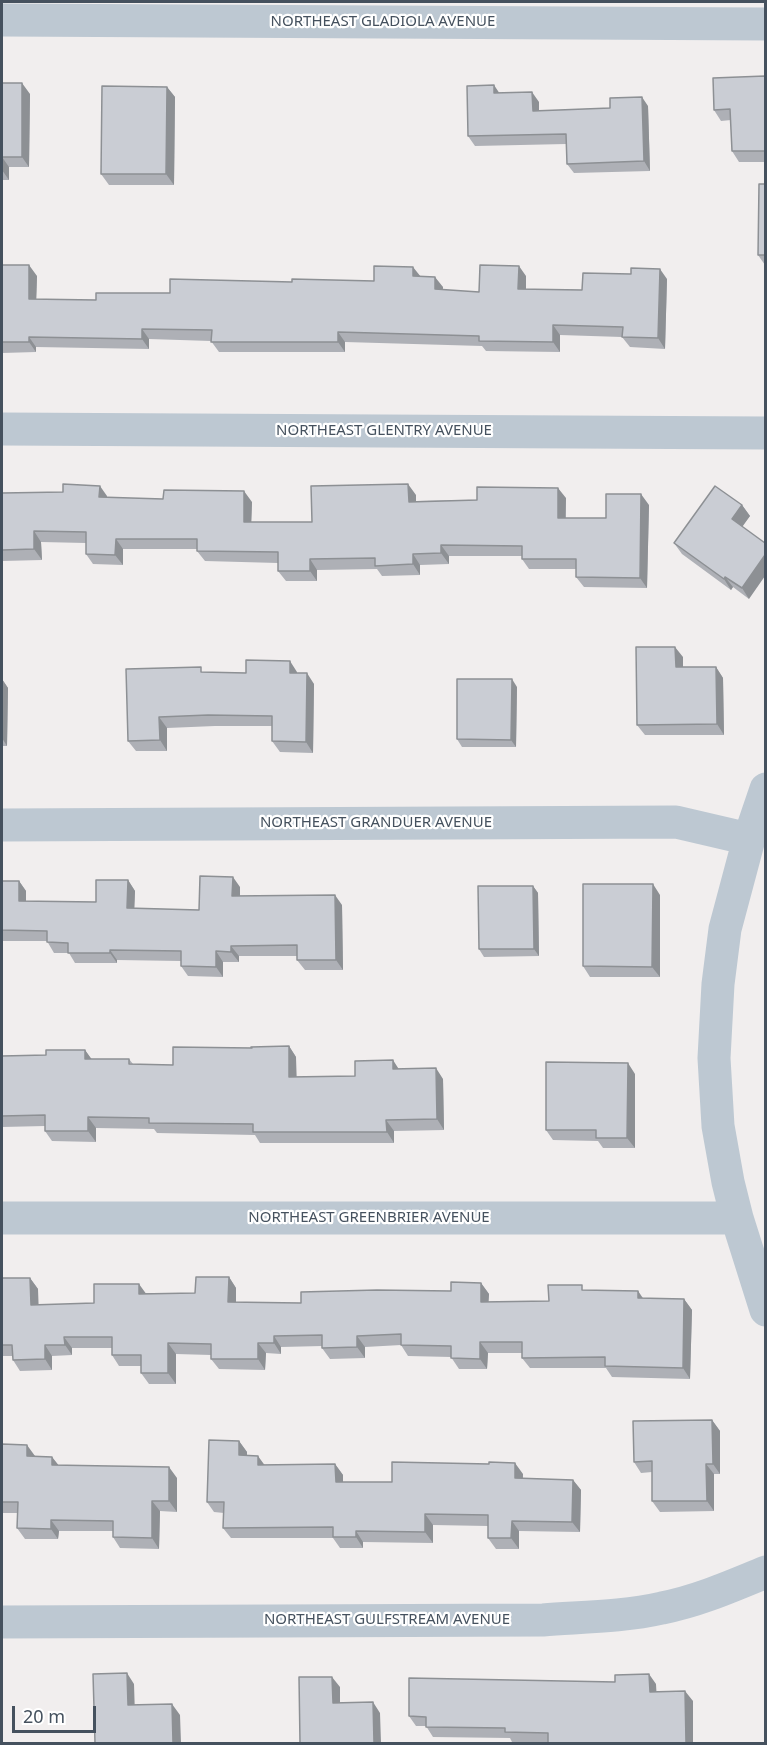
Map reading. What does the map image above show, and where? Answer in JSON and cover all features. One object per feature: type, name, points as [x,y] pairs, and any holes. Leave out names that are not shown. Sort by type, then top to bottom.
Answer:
[{"type":"street","name":"NORTHEAST GLADIOLA AVENUE","points":[[2,21],[765,24]]},
{"type":"street","name":"NORTHEAST GLENTRY AVENUE","points":[[2,429],[765,433]]},
{"type":"street","points":[[765,789],[725,929],[718,984],[714,1058],[718,1126],[728,1182],[765,1310]]},
{"type":"street","name":"NORTHEAST GRANDUER AVENUE","points":[[2,825],[676,822],[749,839]]},
{"type":"street","name":"NORTHEAST GREENBRIER AVENUE","points":[[2,1218],[737,1218]]},
{"type":"street","name":"NORTHEAST GULFSTREAM AVENUE","points":[[2,1622],[531,1620],[612,1616],[661,1608],[713,1594],[765,1572]]},
{"type":"building","points":[[765,76],[765,151],[732,151],[730,109],[714,110],[713,78]]},
{"type":"building","points":[[2,83],[22,83],[22,157],[2,157]]},
{"type":"building","points":[[494,85],[494,93],[532,92],[533,111],[610,108],[610,98],[642,97],[644,161],[567,164],[566,134],[468,136],[467,86]]},
{"type":"building","points":[[102,86],[167,87],[166,174],[101,174]]},
{"type":"building","points":[[759,184],[765,184],[765,255],[758,255]]},
{"type":"building","points":[[2,265],[29,265],[29,299],[96,300],[96,293],[170,293],[170,279],[292,282],[292,279],[374,281],[374,266],[413,267],[413,276],[435,277],[435,289],[479,292],[480,265],[519,266],[518,289],[582,290],[583,273],[631,274],[631,268],[660,269],[658,338],[622,337],[623,327],[553,325],[553,342],[479,341],[479,336],[338,332],[338,342],[211,342],[212,330],[142,329],[142,339],[29,337],[29,342],[2,342]]},
{"type":"building","points":[[63,484],[100,486],[99,497],[163,499],[164,490],[244,491],[244,522],[312,522],[311,486],[408,484],[409,502],[477,500],[477,487],[558,488],[558,518],[606,518],[606,494],[641,494],[640,578],[576,577],[576,559],[522,559],[522,546],[441,545],[441,553],[413,554],[413,564],[375,566],[375,558],[310,559],[310,571],[278,571],[278,552],[197,551],[197,539],[116,539],[115,555],[86,554],[86,532],[34,531],[34,549],[2,550],[2,493],[63,492]]},
{"type":"building","points":[[715,486],[742,505],[732,519],[765,543],[765,555],[742,588],[725,577],[724,579],[674,543]]},
{"type":"building","points":[[636,647],[675,647],[676,667],[716,667],[717,724],[637,725]]},
{"type":"building","points":[[246,660],[290,661],[290,673],[307,673],[306,742],[272,741],[272,716],[208,715],[159,717],[160,740],[128,741],[126,669],[201,667],[201,672],[246,673]]},
{"type":"building","points":[[457,679],[512,679],[511,740],[457,739]]},
{"type":"building","points":[[200,876],[233,877],[232,896],[335,895],[336,960],[297,960],[297,945],[231,946],[231,952],[216,951],[216,967],[181,966],[181,951],[110,950],[110,953],[68,953],[68,943],[47,942],[47,931],[2,930],[2,881],[19,881],[19,901],[96,902],[96,880],[128,880],[127,908],[199,910]]},
{"type":"building","points":[[583,884],[653,884],[652,967],[583,966]]},
{"type":"building","points":[[478,886],[533,886],[534,949],[479,949]]},
{"type":"building","points":[[289,1046],[289,1077],[355,1076],[355,1061],[393,1060],[393,1069],[436,1068],[437,1119],[386,1120],[387,1132],[253,1132],[253,1124],[149,1123],[149,1118],[88,1117],[88,1131],[45,1131],[45,1115],[2,1116],[2,1056],[46,1055],[46,1050],[85,1050],[85,1059],[129,1059],[129,1064],[173,1065],[173,1047]]},
{"type":"building","points":[[546,1062],[628,1063],[627,1138],[596,1138],[596,1130],[546,1130]]},
{"type":"building","points":[[196,1277],[229,1277],[228,1302],[301,1303],[301,1292],[451,1291],[451,1282],[481,1283],[481,1302],[549,1301],[548,1285],[582,1285],[582,1290],[638,1291],[638,1298],[684,1299],[683,1368],[605,1366],[605,1357],[522,1358],[522,1342],[480,1342],[480,1359],[451,1358],[451,1346],[401,1345],[401,1334],[357,1336],[357,1347],[322,1348],[322,1335],[274,1336],[274,1343],[258,1343],[258,1359],[211,1359],[211,1344],[168,1343],[168,1373],[141,1373],[141,1355],[112,1355],[112,1337],[64,1337],[65,1345],[45,1345],[45,1359],[13,1360],[12,1345],[2,1345],[2,1278],[30,1278],[31,1305],[94,1303],[94,1284],[139,1284],[139,1294],[195,1293]]},
{"type":"building","points":[[712,1420],[713,1464],[706,1464],[707,1501],[652,1501],[652,1461],[634,1462],[633,1421]]},
{"type":"building","points":[[209,1440],[239,1441],[239,1455],[258,1456],[258,1465],[335,1464],[336,1482],[392,1482],[392,1462],[515,1463],[515,1478],[573,1480],[572,1522],[512,1521],[511,1538],[488,1538],[488,1515],[425,1514],[425,1532],[356,1531],[356,1537],[333,1537],[333,1527],[223,1528],[224,1502],[207,1502]]},
{"type":"building","points":[[2,1444],[27,1445],[27,1456],[52,1457],[52,1465],[169,1467],[169,1501],[152,1501],[152,1538],[113,1537],[113,1521],[51,1520],[51,1529],[17,1528],[18,1502],[2,1502]]},
{"type":"building","points":[[127,1673],[128,1705],[172,1704],[173,1743],[95,1743],[93,1674]]},
{"type":"building","points":[[649,1674],[650,1692],[685,1691],[686,1743],[548,1743],[548,1733],[505,1732],[505,1728],[426,1727],[426,1717],[409,1716],[409,1678],[615,1682],[615,1675]]},
{"type":"building","points":[[299,1677],[332,1677],[333,1703],[373,1702],[374,1743],[300,1743]]}]
